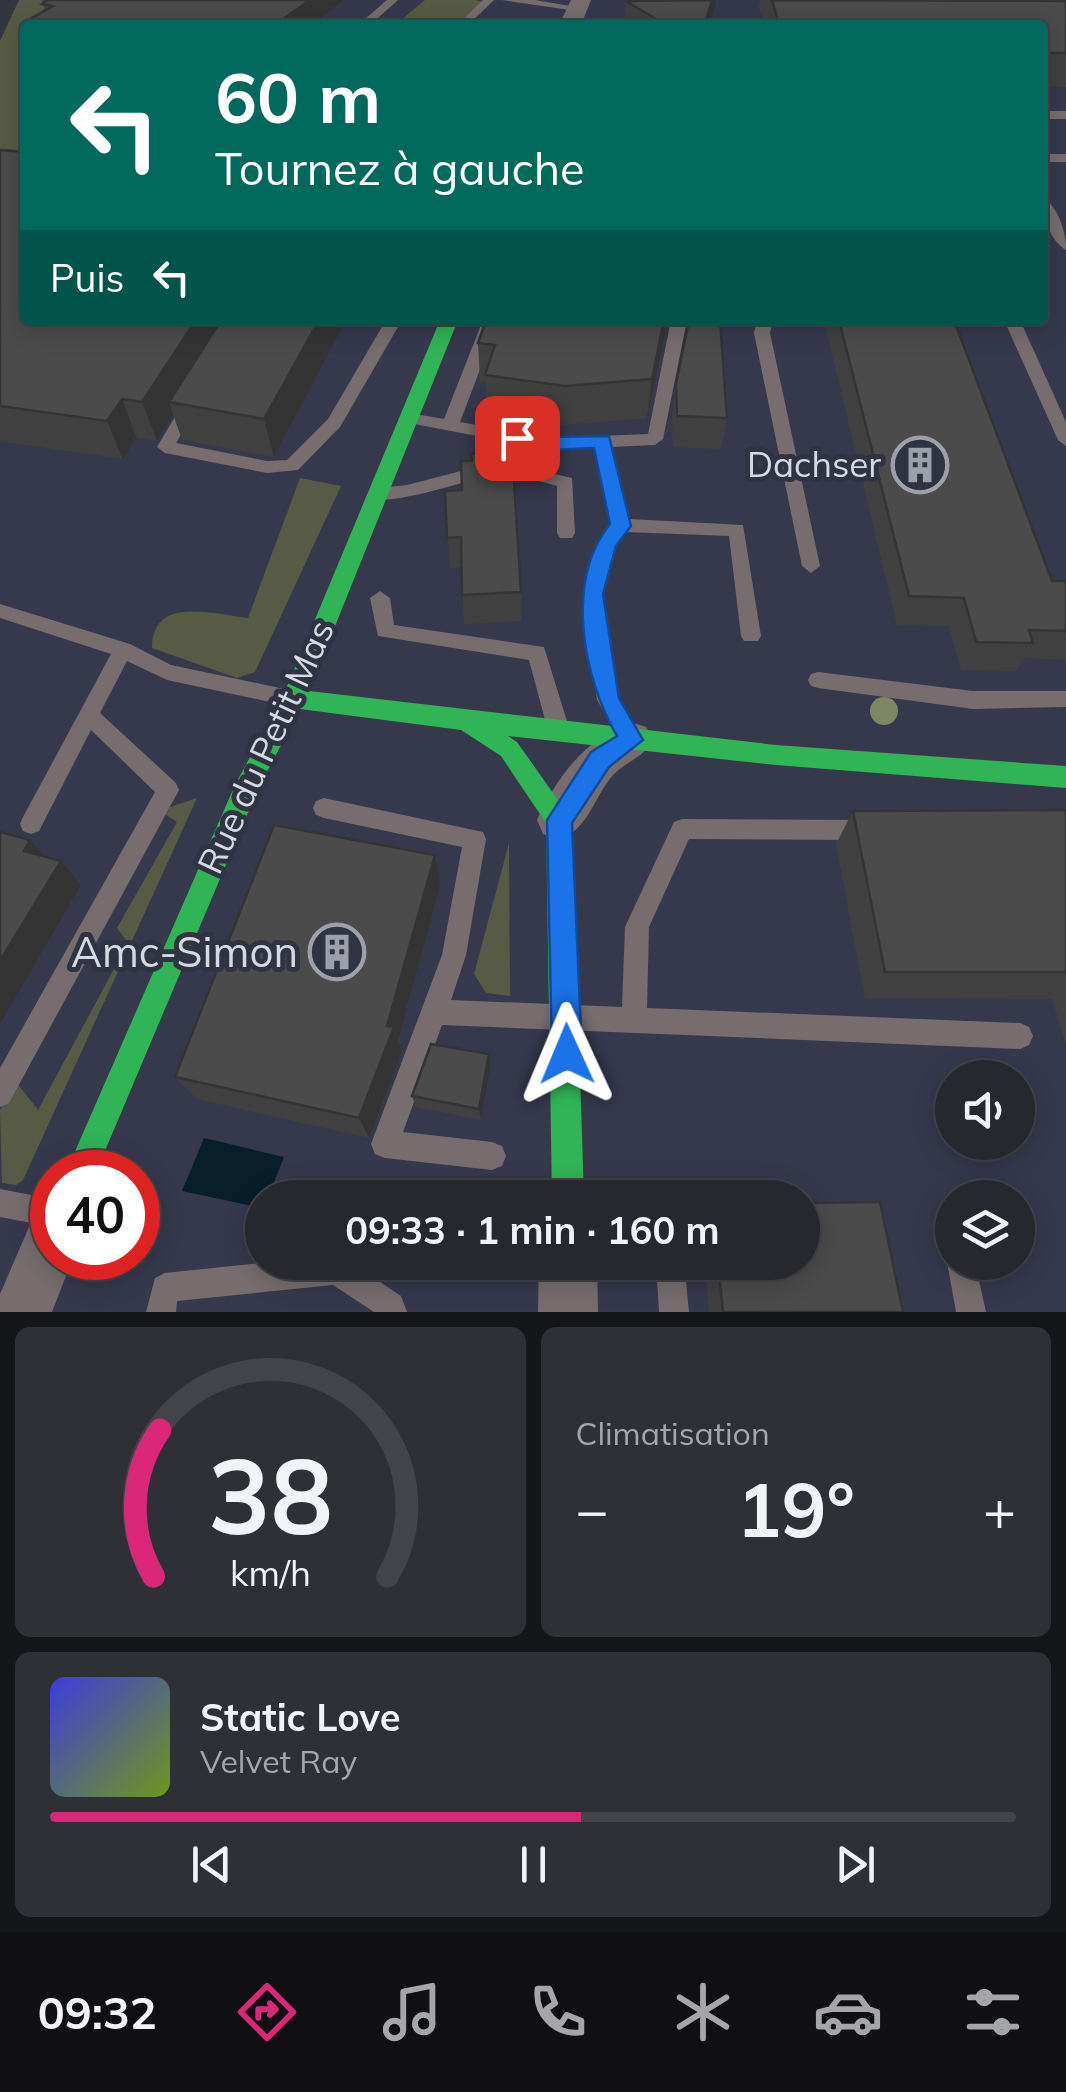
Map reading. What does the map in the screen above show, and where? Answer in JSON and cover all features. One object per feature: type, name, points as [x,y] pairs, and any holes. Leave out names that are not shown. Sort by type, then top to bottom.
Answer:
[{"type":"street","name":"Rue du Petit Mas","points":[[90,1150],[246,785],[294,698],[409,418],[442,325]]},
{"type":"street","points":[[294,698],[559,733],[952,772],[1066,777]]},
{"type":"street","points":[[469,723],[509,749],[560,820],[568,1180]]},
{"type":"street","points":[[560,820],[600,760],[631,740]]},
{"type":"street","points":[[22,1312],[35,1280]]},
{"type":"street","points":[[568,1280],[568,1312]]},
{"type":"lane","points":[[369,20],[394,0]]},
{"type":"lane","points":[[467,20],[489,0]]},
{"type":"lane","points":[[507,0],[576,11]]},
{"type":"lane","points":[[1048,212],[1066,246]]},
{"type":"lane","points":[[204,383],[165,447],[268,467],[292,466],[334,422],[391,325]]},
{"type":"lane","points":[[450,426],[489,325]]},
{"type":"lane","points":[[409,418],[550,444],[655,438],[678,325]]},
{"type":"lane","points":[[764,325],[762,333],[812,566]]},
{"type":"lane","points":[[1014,325],[1066,440]]},
{"type":"lane","points":[[602,441],[621,526]]},
{"type":"lane","points":[[377,494],[402,494],[488,470],[525,470],[566,482],[566,533]]},
{"type":"lane","points":[[621,526],[738,530],[751,636]]},
{"type":"lane","points":[[621,526],[606,544],[592,594],[608,700],[631,740]]},
{"type":"lane","points":[[380,598],[385,631],[537,653],[559,733]]},
{"type":"lane","points":[[0,611],[123,650],[167,672],[294,698]]},
{"type":"lane","points":[[31,824],[123,650]]},
{"type":"lane","points":[[818,680],[974,700],[1066,699]]},
{"type":"lane","points":[[0,1094],[168,790],[88,715]]},
{"type":"lane","points":[[324,808],[475,839],[454,955],[385,1144],[492,1156]]},
{"type":"lane","points":[[634,1021],[637,927],[682,829],[893,830]]},
{"type":"lane","points":[[434,1012],[1020,1036]]},
{"type":"lane","points":[[0,1203],[30,1209]]},
{"type":"lane","points":[[161,1312],[165,1288],[336,1270],[391,1306],[392,1312]]},
{"type":"lane","points":[[671,1280],[674,1312]]},
{"type":"lane","points":[[964,1280],[971,1312]]},
{"type":"shaded area","points":[[23,0],[1066,0],[1066,1312],[0,1312],[0,56]]},
{"type":"shaded area","points":[[204,1138],[284,1157],[275,1180],[245,1180],[245,1204],[182,1191]]},
{"type":"green space","points":[[19,0],[73,0],[41,20],[20,20],[20,172],[0,170],[0,41]]},
{"type":"green space","points":[[425,0],[483,2],[462,20],[401,20]]},
{"type":"green space","points":[[300,478],[341,486],[255,672],[237,678],[152,648],[155,631],[162,620],[173,614],[202,612],[248,618]]},
{"type":"green space","points":[[197,798],[37,1150],[30,1150],[30,1165],[23,1180],[16,1185],[2,1183],[0,1110],[17,1083],[38,1110],[128,943],[117,928],[177,822],[166,815],[170,807]]},
{"type":"green space","points":[[509,843],[510,996],[486,993],[474,974]]},
{"type":"building","points":[[48,0],[310,0],[282,20],[30,19],[53,6],[42,4]]},
{"type":"building","points":[[712,0],[706,20],[658,20],[626,1]]},
{"type":"building","points":[[772,0],[1066,1],[1066,53],[1048,53],[1048,20],[778,20]]},
{"type":"building","points":[[0,150],[20,152],[20,325],[193,325],[142,402],[122,399],[107,421],[0,406]]},
{"type":"building","points":[[218,325],[316,325],[264,419],[169,402]]},
{"type":"building","points":[[484,325],[663,325],[652,379],[565,386],[485,375],[495,345],[478,343]]},
{"type":"building","points":[[688,325],[720,325],[727,418],[677,416],[676,384]]},
{"type":"building","name":"Dachser","points":[[840,325],[956,325],[1052,581],[1066,581],[1066,631],[1029,630],[1033,643],[976,642],[964,598],[909,596]]},
{"type":"building","points":[[512,451],[521,592],[462,595],[461,537],[447,538],[445,491],[462,490],[461,461],[472,461],[472,454]]},
{"type":"building","points":[[1066,810],[1066,972],[885,972],[853,811]]},
{"type":"building","name":"Amc-Simon","points":[[274,825],[435,855],[387,1026],[394,1027],[359,1118],[175,1077]]},
{"type":"building","points":[[0,832],[30,840],[24,851],[61,861],[0,961]]},
{"type":"building","points":[[431,1044],[489,1054],[479,1109],[412,1096]]},
{"type":"building","points":[[880,1202],[903,1312],[723,1312],[720,1280],[820,1280],[820,1203]]},
{"type":"traffic: fast","points":[[90,1150],[247,785],[294,699],[447,325]]},
{"type":"traffic: fast","points":[[294,699],[680,745],[1066,777]]},
{"type":"traffic: fast","points":[[469,723],[509,749],[559,820],[568,1180]]},
{"type":"place","name":"Dachser","points":[[920,465]]},
{"type":"place","name":"Amc-Simon","points":[[337,952]]},
{"type":"route","points":[[517,438],[550,444],[602,441],[621,526],[606,544],[592,594],[608,700],[631,740],[600,760],[560,820],[567,1054]]}]
